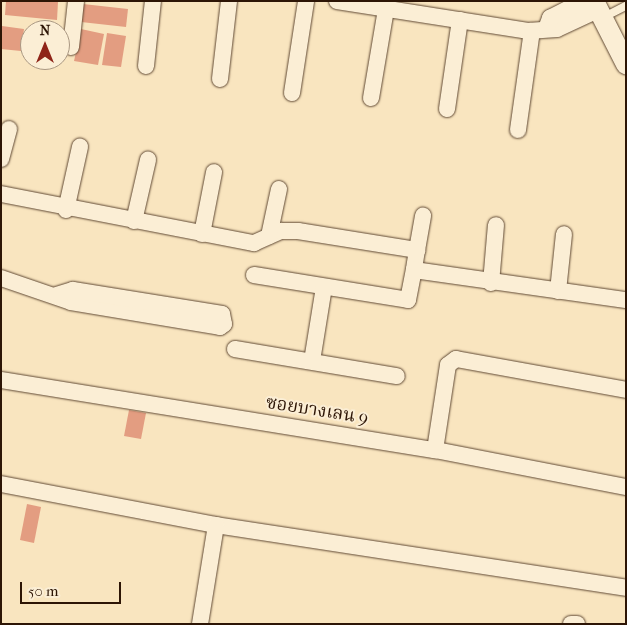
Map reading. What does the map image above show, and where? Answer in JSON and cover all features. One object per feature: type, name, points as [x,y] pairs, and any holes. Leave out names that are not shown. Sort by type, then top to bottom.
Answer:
[{"type":"street","points":[[70,47],[76,1]]},
{"type":"street","points":[[146,66],[153,1]]},
{"type":"street","points":[[220,79],[229,1]]},
{"type":"street","points":[[292,93],[306,1]]},
{"type":"street","points":[[337,1],[460,20],[540,29],[557,29],[595,8],[626,64]]},
{"type":"street","points":[[371,98],[386,9]]},
{"type":"street","points":[[447,109],[460,20]]},
{"type":"street","points":[[518,130],[540,29]]},
{"type":"street","points":[[1,159],[9,129]]},
{"type":"street","points":[[66,210],[80,147]]},
{"type":"street","points":[[134,221],[148,160]]},
{"type":"street","points":[[202,234],[214,172]]},
{"type":"street","points":[[269,236],[279,189]]},
{"type":"street","points":[[1,194],[66,210],[254,243],[269,236],[298,231],[417,250]]},
{"type":"street","points":[[254,275],[408,300],[423,216]]},
{"type":"street","points":[[491,283],[496,224]]},
{"type":"street","points":[[558,291],[564,234]]},
{"type":"street","points":[[414,270],[491,283],[626,300]]},
{"type":"street","points":[[1,278],[57,295],[71,302],[220,327],[224,320],[222,314],[73,290],[57,295]]},
{"type":"street","points":[[312,361],[324,287]]},
{"type":"street","points":[[235,349],[397,376]]},
{"type":"street","points":[[435,450],[448,365],[456,359],[626,390]]},
{"type":"street","name":"ซอยบางเลน 9","points":[[1,380],[435,450],[626,487]]},
{"type":"street","points":[[1,484],[216,525],[626,588]]},
{"type":"street","points":[[200,624],[216,525]]},
{"type":"street","points":[[572,624],[577,624]]},
{"type":"lane","points":[[595,8],[626,6]]},
{"type":"building","points":[[6,1],[58,2],[57,20],[5,15]]},
{"type":"building","points":[[83,4],[128,9],[126,27],[81,22]]},
{"type":"building","points":[[2,26],[20,28],[20,51],[1,49]]},
{"type":"building","points":[[81,29],[104,34],[98,65],[74,61]]},
{"type":"building","points":[[107,33],[126,36],[121,67],[102,65]]},
{"type":"building","points":[[129,410],[146,413],[141,439],[124,436]]},
{"type":"building","points":[[27,504],[41,507],[34,543],[20,540]]}]
